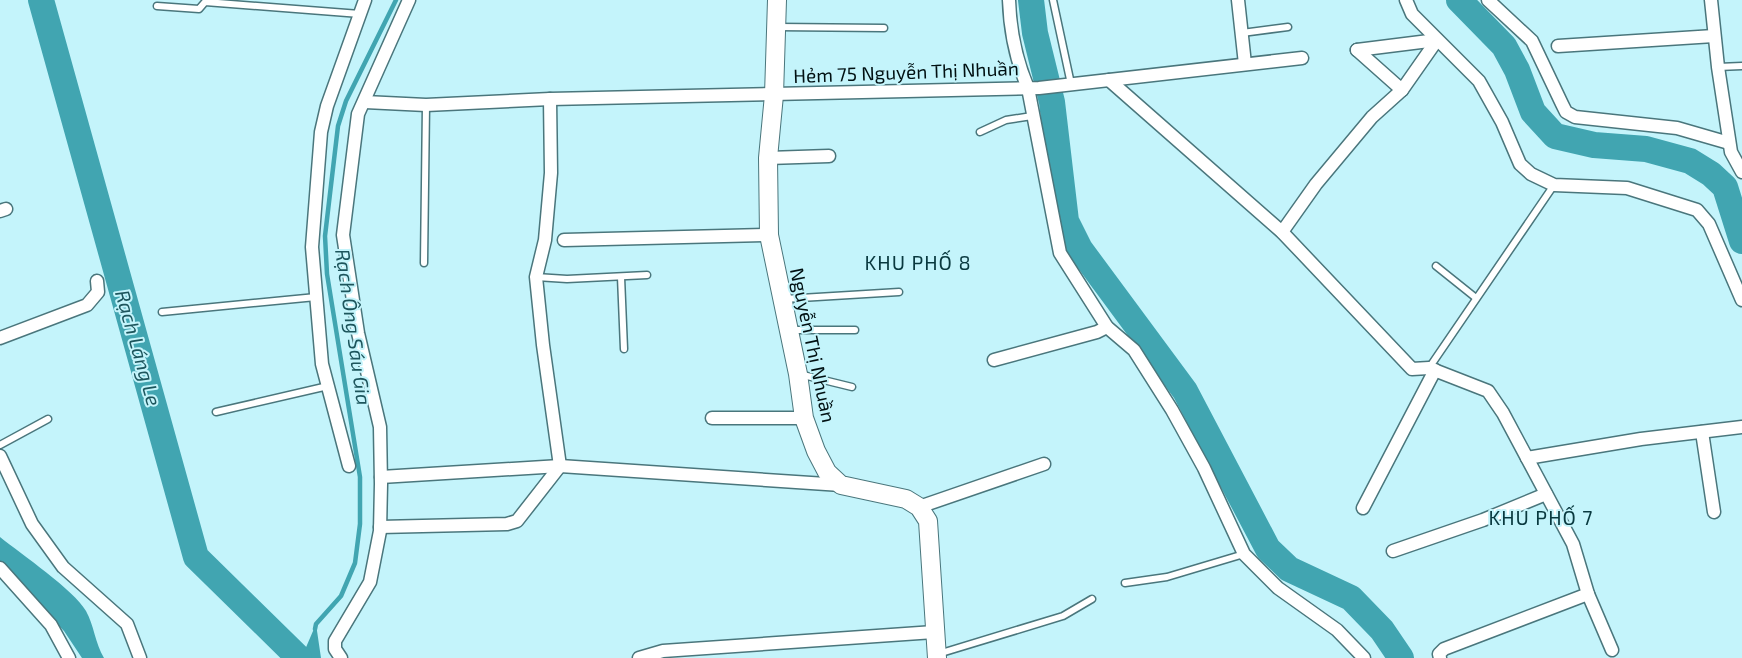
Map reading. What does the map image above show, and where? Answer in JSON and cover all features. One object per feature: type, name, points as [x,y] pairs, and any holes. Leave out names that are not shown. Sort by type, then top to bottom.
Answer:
[{"type":"street","points":[[349,466],[322,364],[312,248],[321,132],[327,106],[362,14],[365,0]]},
{"type":"street","points":[[341,658],[335,649],[335,641],[370,582],[380,527],[381,477],[380,427],[358,333],[343,235],[358,114],[409,0]]},
{"type":"street","name":"Nguyễn Thị Nhuần","points":[[777,0],[774,95],[768,158],[769,235],[783,299],[787,330],[798,374],[804,418],[816,451],[827,472],[841,485]]},
{"type":"street","points":[[1009,0],[1009,16],[1019,66],[1034,88],[1032,116],[1060,253],[1107,327],[1134,350],[1172,410],[1204,468],[1244,554],[1278,588],[1337,630],[1364,658]]},
{"type":"street","points":[[1238,0],[1245,64]]},
{"type":"street","points":[[1406,0],[1412,14],[1479,81],[1502,122],[1520,164],[1531,174],[1554,186],[1627,188],[1697,210],[1709,224],[1742,300]]},
{"type":"street","points":[[1488,0],[1532,41],[1566,112],[1575,117],[1677,128],[1730,143]]},
{"type":"street","points":[[1712,0],[1714,36],[1731,152],[1742,172]]},
{"type":"street","points":[[1558,46],[1714,36]]},
{"type":"street","points":[[1282,232],[1316,184],[1372,117],[1402,90],[1438,40]]},
{"type":"street","points":[[1402,90],[1357,50],[1438,40]]},
{"type":"street","name":"Hẻm 75 Nguyễn Thị Nhuần","points":[[365,102],[426,105],[550,99],[1034,88],[1302,58]]},
{"type":"street","points":[[1109,80],[1282,232],[1412,368],[1432,369],[1488,391],[1504,413],[1573,544],[1588,594],[1612,650]]},
{"type":"street","points":[[380,527],[507,524],[517,521],[560,466],[542,345],[536,277],[545,240],[551,173],[550,99]]},
{"type":"street","points":[[768,158],[829,156]]},
{"type":"street","points":[[564,240],[769,235]]},
{"type":"street","points":[[0,338],[87,305],[98,292],[96,281]]},
{"type":"street","points":[[994,360],[1098,332],[1107,327]]},
{"type":"street","points":[[1363,508],[1432,369]]},
{"type":"street","points":[[712,418],[804,418]]},
{"type":"street","points":[[1527,458],[1641,439],[1742,427]]},
{"type":"street","points":[[1702,432],[1714,512]]},
{"type":"street","points":[[0,456],[32,524],[63,567],[127,624],[140,658]]},
{"type":"street","points":[[919,507],[1044,464]]},
{"type":"street","points":[[381,477],[560,466],[841,485],[906,499],[919,507],[928,522],[937,656]]},
{"type":"street","points":[[1393,551],[1483,520],[1546,494]]},
{"type":"street","points":[[0,568],[51,625],[69,658]]},
{"type":"street","points":[[1440,658],[1444,648],[1588,594]]},
{"type":"street","points":[[639,658],[663,651],[934,632]]},
{"type":"lane","points":[[1053,0],[1067,85]]},
{"type":"lane","points":[[158,6],[199,9],[205,2],[362,14]]},
{"type":"lane","points":[[776,27],[884,28]]},
{"type":"lane","points":[[1242,33],[1288,27]]},
{"type":"lane","points":[[1718,67],[1742,66]]},
{"type":"lane","points":[[424,262],[426,105]]},
{"type":"lane","points":[[980,132],[1006,120],[1032,116]]},
{"type":"lane","points":[[1432,369],[1476,298],[1554,186]]},
{"type":"lane","points":[[1436,266],[1476,298]]},
{"type":"lane","points":[[536,277],[567,279],[647,275]]},
{"type":"lane","points":[[621,277],[624,349]]},
{"type":"lane","points":[[783,299],[899,292]]},
{"type":"lane","points":[[162,312],[316,296]]},
{"type":"lane","points":[[787,330],[855,330]]},
{"type":"lane","points":[[798,374],[852,387]]},
{"type":"lane","points":[[216,412],[328,386]]},
{"type":"lane","points":[[0,445],[48,419]]},
{"type":"lane","points":[[1125,583],[1167,576],[1244,554]]},
{"type":"lane","points":[[937,656],[1063,616],[1092,598]]},
{"type":"water","points":[[0,537],[46,572],[80,602],[89,616],[104,658],[82,658],[64,631],[0,566]]},
{"type":"water","points":[[247,607],[304,652],[316,624],[321,658],[287,658]]},
{"type":"waterway","name":"Rạch Láng Le","points":[[41,0],[196,557],[299,658]]},
{"type":"waterway","name":"Rạch Ông Sáu Gia","points":[[315,629],[316,624],[341,596],[355,563],[360,524],[360,477],[327,274],[325,236],[338,126],[346,101],[396,0]]},
{"type":"waterway","points":[[1031,0],[1035,33],[1052,102],[1066,221],[1080,249],[1185,391],[1268,549],[1289,569],[1351,598],[1382,630],[1401,658]]},
{"type":"waterway","points":[[1459,0],[1504,46],[1517,70],[1533,112],[1555,136],[1594,145],[1646,149],[1690,161],[1711,174],[1725,187],[1742,241]]},
{"type":"district","name":"KHU PHỐ 8","points":[[918,263]]},
{"type":"district","name":"KHU PHỐ 7","points":[[1541,518]]}]
